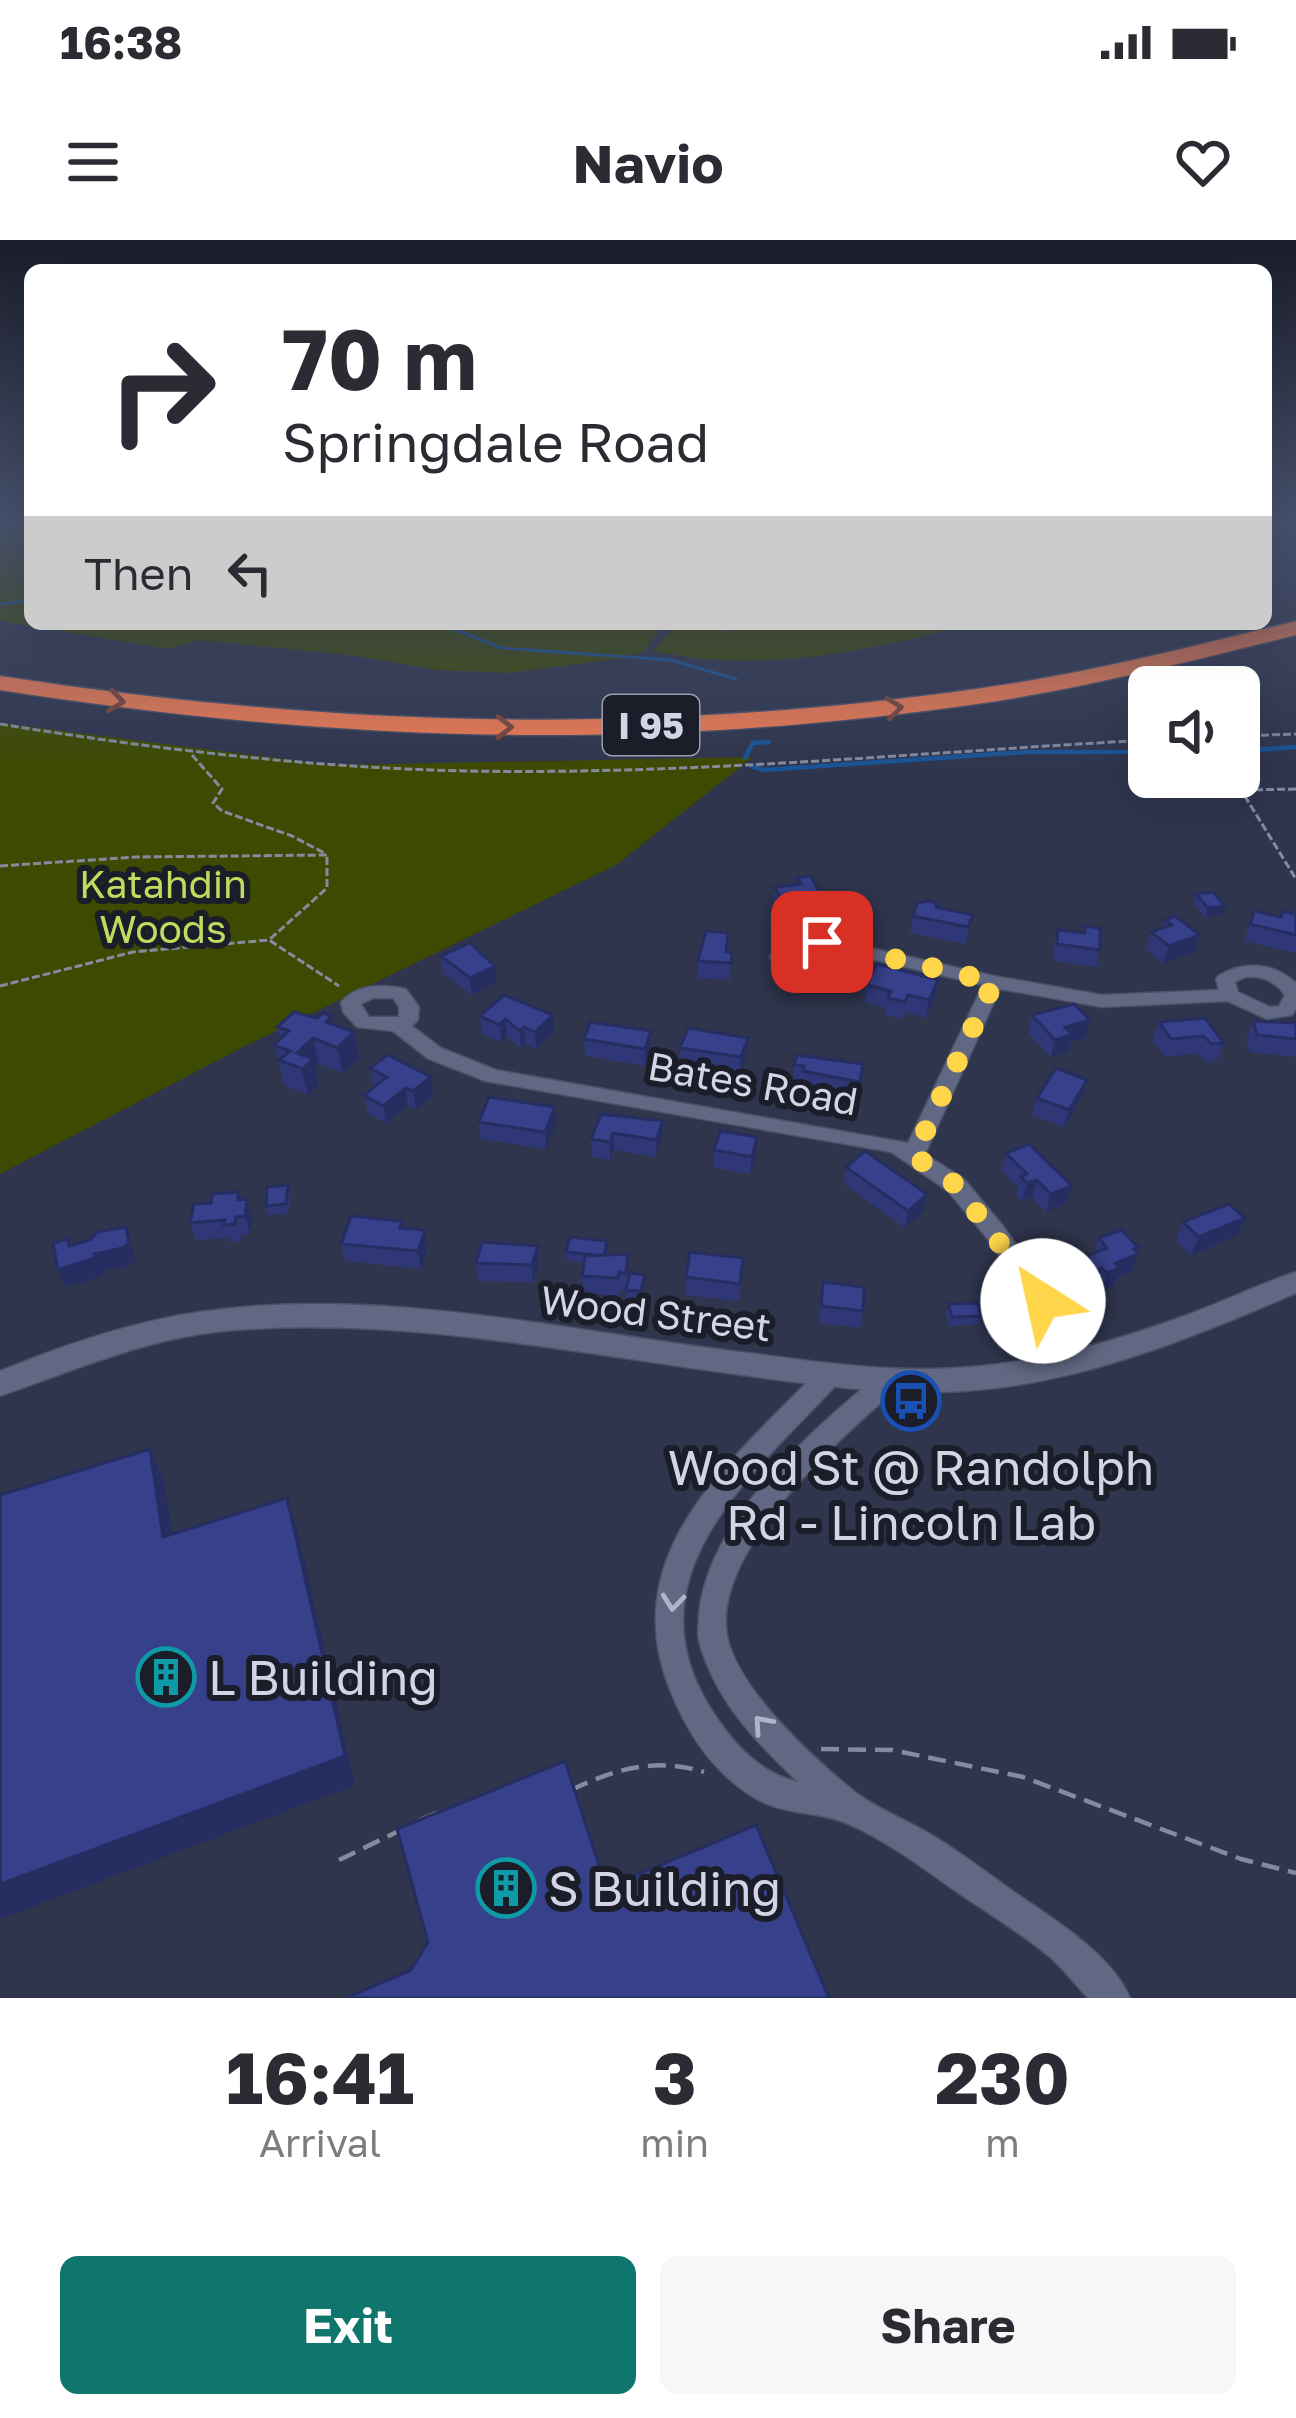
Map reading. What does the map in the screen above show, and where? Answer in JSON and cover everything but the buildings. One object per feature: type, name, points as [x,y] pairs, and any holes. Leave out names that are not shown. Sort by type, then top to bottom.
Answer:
[{"type":"highway","name":"I 95","points":[[0,682],[200,711],[356,723],[676,724],[842,713],[1028,690],[1115,675],[1296,628]]},
{"type":"highway","name":"I 95","points":[[0,658],[155,683],[336,699],[482,705],[658,703],[947,679],[1095,656],[1202,630]]},
{"type":"street","points":[[872,954],[1102,1001],[1230,995]]},
{"type":"street","points":[[914,1156],[994,982]]},
{"type":"street","name":"Bates Road","points":[[399,993],[409,1006],[408,1020],[398,1025],[364,1023],[352,1012],[351,1002],[358,995],[399,993]]},
{"type":"street","name":"Bates Road","points":[[398,1025],[434,1053],[492,1076],[897,1146],[956,1185],[1083,1360]]},
{"type":"street","name":"Wood Street","points":[[0,1384],[130,1338],[236,1319],[393,1322],[831,1374],[932,1381],[1083,1360],[1212,1319],[1296,1282]]},
{"type":"street","points":[[831,1374],[714,1499],[682,1552],[670,1603],[671,1648],[691,1704],[721,1748],[764,1786],[804,1800],[846,1805]]},
{"type":"street","points":[[892,1378],[827,1434],[766,1501],[735,1546],[716,1590],[712,1637],[732,1686],[767,1731],[846,1805],[924,1849],[1063,1946],[1112,1998]]},
{"type":"lane","points":[[682,1679],[722,1662]]},
{"type":"path","points":[[0,724],[189,752],[468,771],[1128,741]]},
{"type":"path","points":[[1260,735],[1296,734]]},
{"type":"path","points":[[189,752],[202,772],[222,789],[213,802],[224,814],[288,834],[328,855]]},
{"type":"path","points":[[1260,790],[1296,789]]},
{"type":"path","points":[[1247,798],[1275,852],[1296,879]]},
{"type":"path","points":[[0,866],[136,857],[328,855]]},
{"type":"path","points":[[268,940],[327,888],[328,855]]},
{"type":"path","points":[[0,986],[115,954],[172,945],[268,940],[315,973],[358,995]]},
{"type":"path","points":[[819,1750],[838,1746],[892,1750],[1023,1777],[1241,1859],[1296,1873]]},
{"type":"path","points":[[564,1793],[620,1770],[674,1761],[719,1781]]},
{"type":"path","points":[[339,1860],[434,1813],[457,1808]]},
{"type":"green space","points":[[0,605],[24,605],[24,625],[0,621]]},
{"type":"green space","points":[[55,630],[659,630],[645,651],[625,658],[509,673],[437,670],[357,656],[199,640],[170,649]]},
{"type":"green space","points":[[672,630],[945,630],[853,651],[773,660],[693,658],[653,651]]},
{"type":"green space","name":"Katahdin Woods","points":[[0,723],[330,765],[753,757],[616,865],[243,1047],[0,1174]]},
{"type":"waterway","points":[[456,630],[501,648],[671,660],[736,679]]},
{"type":"waterway","points":[[745,758],[753,743],[769,742]]},
{"type":"waterway","points":[[1260,750],[1296,747]]},
{"type":"waterway","points":[[751,766],[763,770],[1027,752],[1128,752]]},
{"type":"place","name":"Wood St @ Randolph Rd - Lincoln Lab","points":[[911,1401]]},
{"type":"place","name":"L Building","points":[[166,1677]]},
{"type":"place","name":"S Building","points":[[506,1888]]},
{"type":"route","points":[[822,942],[994,982],[914,1156],[956,1185],[1043,1301]]}]
